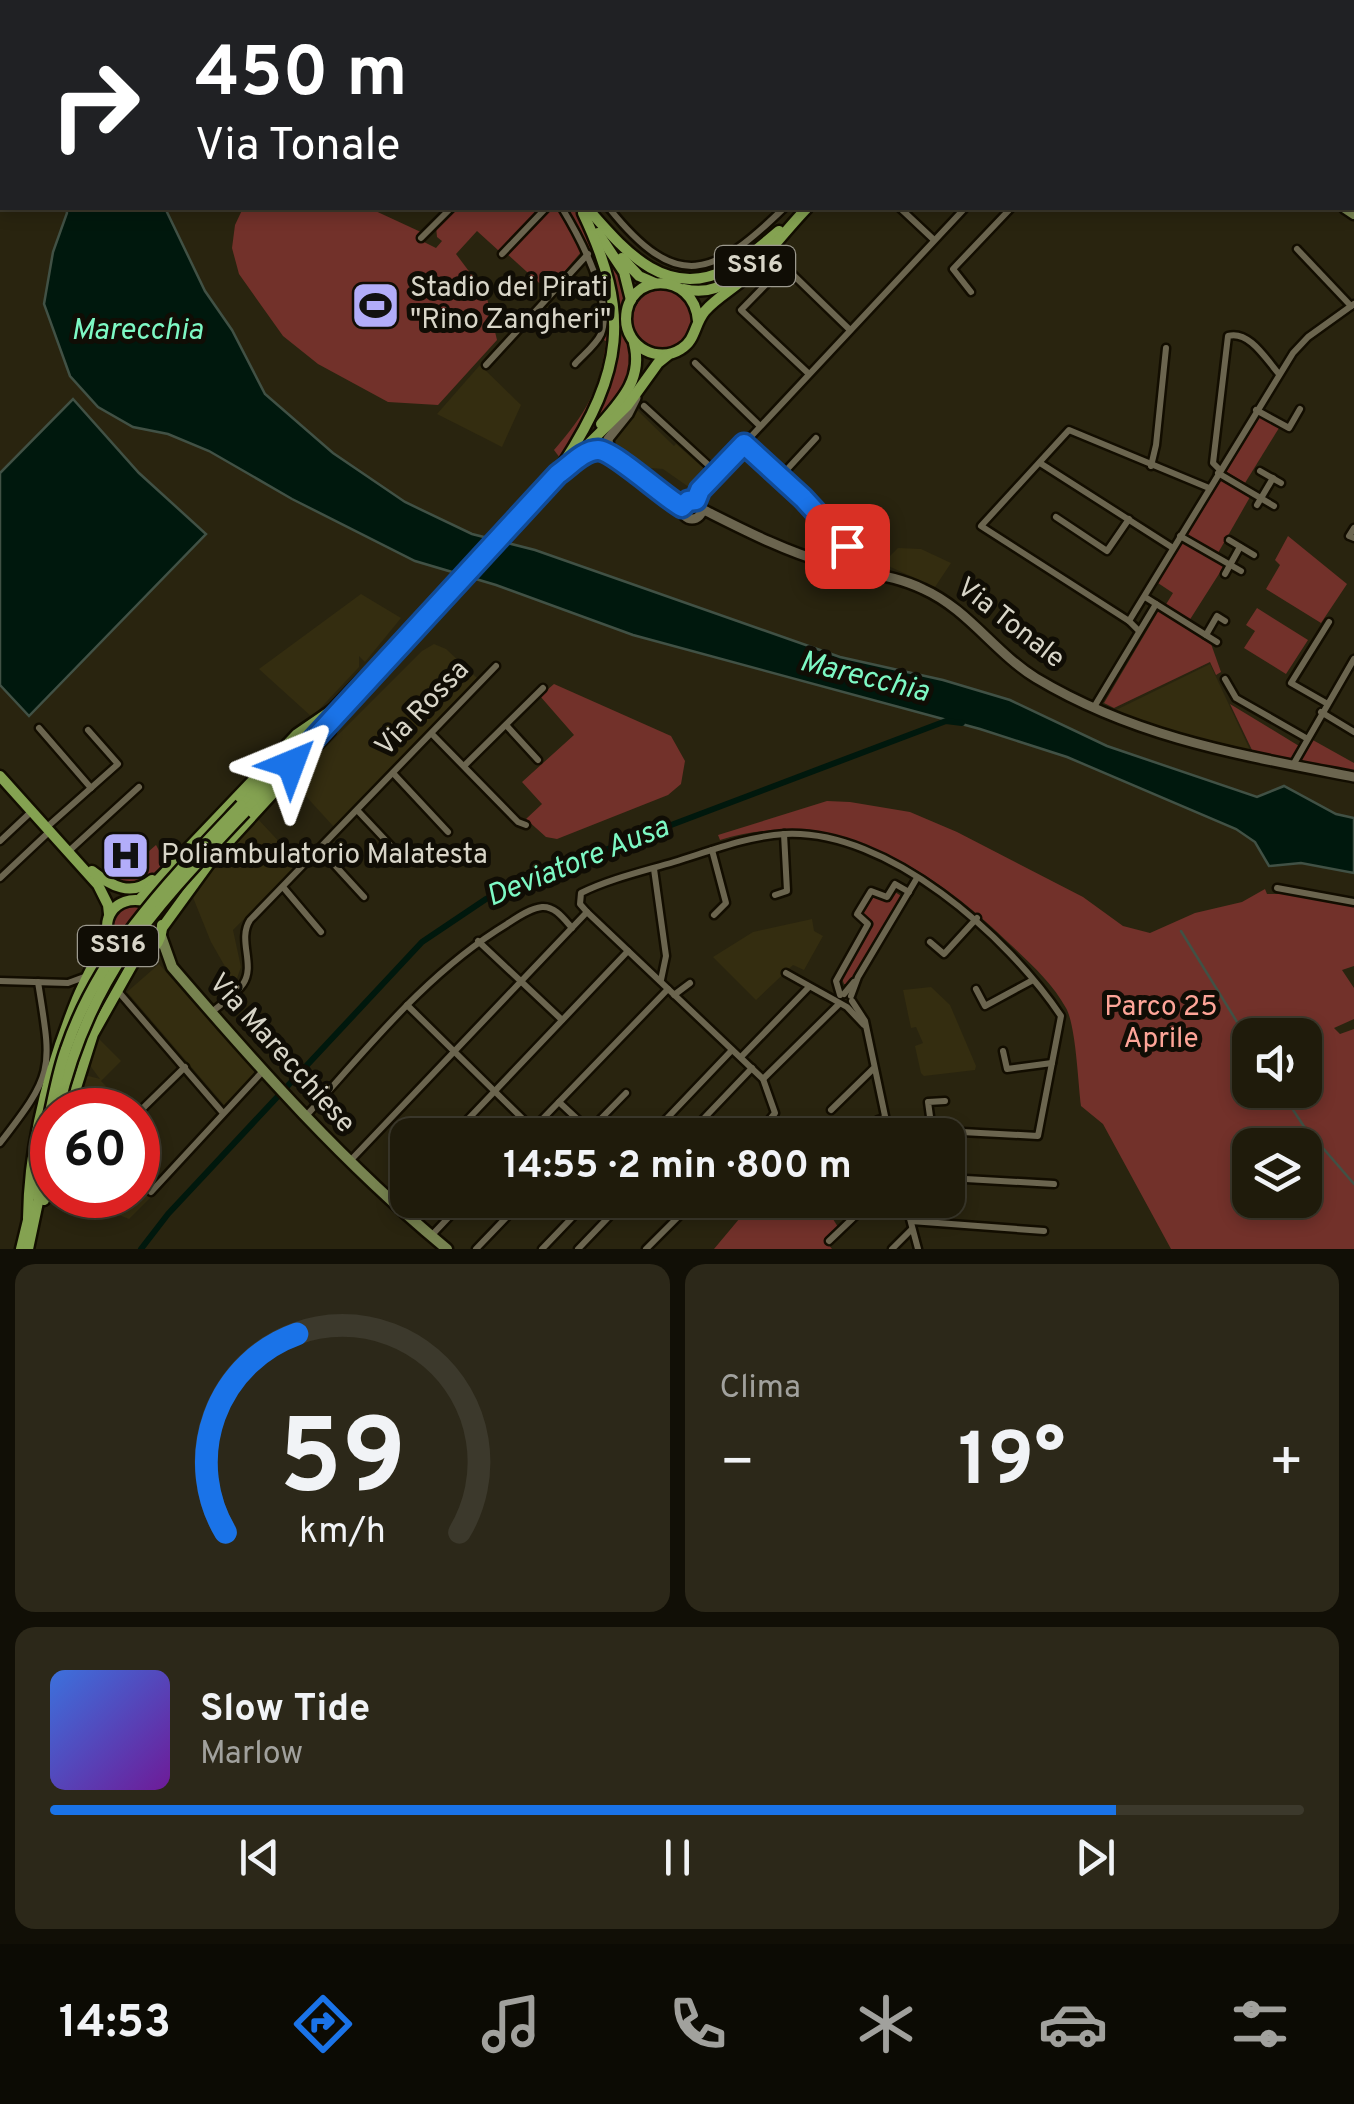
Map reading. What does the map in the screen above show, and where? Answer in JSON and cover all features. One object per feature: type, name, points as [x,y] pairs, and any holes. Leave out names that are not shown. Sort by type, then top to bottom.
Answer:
[{"type":"main road","points":[[565,466],[600,401],[614,345],[611,287],[584,210]]},
{"type":"main road","points":[[585,210],[627,252],[652,270],[690,278],[723,272],[780,230]]},
{"type":"main road","points":[[585,210],[638,276],[656,283]]},
{"type":"main road","points":[[585,210],[624,272],[631,300]]},
{"type":"main road","name":"SS16","points":[[656,283],[708,291],[723,286],[804,210]]},
{"type":"main road","name":"SS16","points":[[59,1088],[66,1050],[80,1015],[124,936],[151,902],[381,668],[387,657],[638,392],[668,354],[688,344],[698,321],[713,303],[745,277],[804,210]]},
{"type":"main road","points":[[631,300],[656,283]]},
{"type":"main road","name":"SS16","points":[[681,288],[693,301],[698,321]]},
{"type":"main road","name":"SS16","points":[[565,466],[628,390],[637,367],[634,342],[626,322],[631,300]]},
{"type":"main road","points":[[634,342],[647,352],[668,354]]},
{"type":"main road","points":[[98,885],[124,901],[142,900],[297,734],[334,714]]},
{"type":"main road","points":[[76,1088],[92,1034],[136,955],[154,948],[210,862],[323,741],[334,714]]},
{"type":"main road","points":[[0,776],[98,885],[109,914],[109,940],[88,975],[55,1061],[28,1174],[32,1219]]},
{"type":"main road","points":[[72,854],[112,884],[134,890],[148,884],[201,836]]},
{"type":"main road","points":[[109,914],[124,901]]},
{"type":"main road","points":[[159,914],[162,932]]},
{"type":"main road","name":"Via Marecchiese","points":[[162,932],[172,967],[294,1106],[390,1202]]},
{"type":"main road","name":"Via Marecchiese","points":[[136,955],[172,967]]},
{"type":"main road","name":"Via Marecchiese","points":[[409,1218],[447,1249]]},
{"type":"main road","name":"SS16","points":[[24,1249],[32,1219]]},
{"type":"street","points":[[421,238],[448,210]]},
{"type":"street","points":[[502,254],[544,210]]},
{"type":"street","points":[[563,210],[588,254],[601,302],[602,331],[575,364]]},
{"type":"street","points":[[612,210],[643,248],[658,258],[689,266],[725,258],[782,210]]},
{"type":"street","points":[[902,210],[933,239]]},
{"type":"street","points":[[565,466],[598,450],[682,507],[690,519],[698,517],[698,504],[717,473],[962,210]]},
{"type":"street","points":[[971,292],[952,269],[1009,210]]},
{"type":"street","points":[[1129,621],[1279,374],[1308,337],[1352,306],[1297,248]]},
{"type":"street","points":[[486,365],[588,254]]},
{"type":"street","points":[[809,374],[742,310],[784,266],[850,330]]},
{"type":"street","points":[[1274,506],[1259,502],[1212,463],[1228,336],[1235,333],[1246,337],[1279,374]]},
{"type":"street","points":[[1151,466],[1166,348]]},
{"type":"street","points":[[695,363],[760,426]]},
{"type":"street","points":[[620,462],[609,448],[608,439],[628,414],[638,392]]},
{"type":"street","points":[[644,406],[717,473]]},
{"type":"street","points":[[1256,410],[1289,428],[1300,409]]},
{"type":"street","points":[[1139,631],[981,526],[1069,430],[1209,488]]},
{"type":"street","points":[[780,477],[816,438]]},
{"type":"street","points":[[744,444],[845,540],[848,567]]},
{"type":"street","points":[[1040,463],[1173,548]]},
{"type":"street","points":[[1260,471],[1281,483]]},
{"type":"street","points":[[1259,502],[1273,478]]},
{"type":"street","points":[[682,507],[688,501],[698,504]]},
{"type":"street","name":"Via Tonale","points":[[698,504],[781,546],[828,564],[910,583],[946,601],[1023,670],[1137,728],[1354,776]]},
{"type":"street","points":[[1056,518],[1107,551],[1129,519]]},
{"type":"street","points":[[1354,528],[1350,536],[1354,538]]},
{"type":"street","points":[[1180,536],[1241,571]]},
{"type":"street","points":[[1228,540],[1254,555]]},
{"type":"street","points":[[1225,574],[1240,547]]},
{"type":"street","points":[[1145,597],[1218,642]]},
{"type":"street","points":[[1093,708],[1156,604]]},
{"type":"street","points":[[1206,635],[1217,616],[1226,621]]},
{"type":"street","points":[[1326,703],[1291,683],[1329,622]]},
{"type":"street","points":[[1293,765],[1320,712],[1354,659]]},
{"type":"street","name":"Via Rossa","points":[[211,1013],[244,983],[246,925],[496,666]]},
{"type":"street","points":[[1225,679],[1236,698],[1306,738]]},
{"type":"street","points":[[464,766],[543,688]]},
{"type":"street","points":[[1320,712],[1354,732]]},
{"type":"street","points":[[506,725],[538,760]]},
{"type":"street","points":[[38,728],[91,788]]},
{"type":"street","points":[[0,878],[118,764],[88,730]]},
{"type":"street","points":[[432,734],[518,822],[526,824]]},
{"type":"street","points":[[393,773],[448,832]]},
{"type":"street","points":[[72,854],[139,788]]},
{"type":"street","points":[[0,840],[32,810]]},
{"type":"street","points":[[358,811],[406,862]]},
{"type":"street","points":[[775,895],[787,891],[784,834]]},
{"type":"street","points":[[770,1118],[775,1112],[763,1079],[587,912],[578,898],[586,890],[712,850],[784,834],[846,843],[917,878],[977,918],[1062,1016],[1038,1136],[965,1133]]},
{"type":"street","points":[[320,850],[364,897]]},
{"type":"street","points":[[712,850],[726,903],[714,916]]},
{"type":"street","points":[[654,868],[666,956],[660,981]]},
{"type":"street","points":[[763,1079],[844,1000],[917,878]]},
{"type":"street","points":[[885,1118],[865,1026],[844,1000],[836,982],[868,924],[857,914],[871,891],[887,897],[895,884],[909,892]]},
{"type":"street","points":[[283,886],[320,932]]},
{"type":"street","points":[[1277,888],[1354,902]]},
{"type":"street","points":[[305,1117],[406,1005],[478,941],[542,907],[554,910],[572,928]]},
{"type":"street","points":[[349,1162],[587,912]]},
{"type":"street","points":[[930,942],[944,954],[977,918]]},
{"type":"street","points":[[478,941],[562,1020]]},
{"type":"street","points":[[470,1118],[629,951]]},
{"type":"street","points":[[786,974],[808,988],[844,1000]]},
{"type":"street","points":[[0,981],[68,983],[88,975]]},
{"type":"street","points":[[976,989],[986,1006],[1034,980]]},
{"type":"street","points":[[0,1143],[44,1081],[48,1042],[38,982]]},
{"type":"street","points":[[52,983],[67,987],[78,998]]},
{"type":"street","points":[[674,995],[690,983]]},
{"type":"street","points":[[740,1057],[808,988]]},
{"type":"street","points":[[544,1118],[668,989]]},
{"type":"street","points":[[117,990],[223,1112]]},
{"type":"street","points":[[406,1005],[518,1118]]},
{"type":"street","points":[[667,1118],[732,1050]]},
{"type":"street","points":[[1003,1050],[1007,1069],[1052,1063]]},
{"type":"street","points":[[160,1092],[185,1067]]},
{"type":"street","points":[[704,1118],[752,1068]]},
{"type":"street","points":[[831,1110],[874,1068]]},
{"type":"street","points":[[160,1182],[223,1112],[266,1074]]},
{"type":"street","points":[[602,1118],[626,1093]]},
{"type":"street","points":[[930,1118],[928,1102],[946,1101]]},
{"type":"street","points":[[560,1102],[574,1118]]},
{"type":"street","points":[[965,1179],[1054,1184]]},
{"type":"street","points":[[431,1236],[448,1218]]},
{"type":"street","points":[[476,1249],[506,1218]]},
{"type":"street","points":[[542,1249],[572,1218]]},
{"type":"street","points":[[578,1249],[608,1218]]},
{"type":"street","points":[[646,1249],[677,1218]]},
{"type":"street","points":[[829,1241],[853,1218]]},
{"type":"street","points":[[910,1218],[918,1249]]},
{"type":"street","points":[[912,1224],[1044,1231]]},
{"type":"street","points":[[892,1249],[912,1224]]},
{"type":"shaded area","points":[[480,365],[521,405],[502,447],[437,414]]},
{"type":"shaded area","points":[[637,410],[709,473],[693,490],[663,469],[638,467],[615,449],[615,434]]},
{"type":"shaded area","points":[[898,548],[921,549],[951,563],[935,587],[886,565],[885,561]]},
{"type":"shaded area","points":[[361,594],[401,618],[365,662],[359,656],[359,667],[312,717],[259,669]]},
{"type":"shaded area","points":[[434,644],[446,649],[477,678],[334,827],[292,781],[422,651]]},
{"type":"shaded area","points":[[1210,664],[1250,750],[1135,722],[1116,710]]},
{"type":"shaded area","points":[[257,818],[299,863],[233,930],[241,967],[235,984],[211,942],[192,895],[221,855]]},
{"type":"shaded area","points":[[812,919],[814,931],[823,936],[804,970],[793,965],[756,1000],[713,957],[753,932]]},
{"type":"shaded area","points":[[159,964],[257,1073],[225,1106],[127,992]]},
{"type":"shaded area","points":[[931,987],[950,1005],[975,1070],[924,1076],[921,1073],[915,1046],[923,1043],[916,1027],[911,1028],[903,990]]},
{"type":"shaded area","points":[[99,1039],[121,1061],[101,1081],[108,1088],[78,1088],[81,1074],[100,1079],[86,1060]]},
{"type":"green space","name":"Stadio dei Pirati \"Rino Zangheri\"","points":[[242,210],[373,210],[423,233],[422,241],[436,248],[442,241],[437,237],[436,227],[452,210],[539,210],[499,251],[477,231],[456,254],[486,294],[497,340],[438,405],[388,402],[318,364],[283,336],[239,274],[232,248]]},
{"type":"green space","points":[[548,210],[560,210],[582,251],[548,291],[506,253]]},
{"type":"green space","points":[[567,210],[576,210],[600,256],[609,286],[612,331],[597,401],[574,442],[560,458],[554,450],[590,400],[606,341],[601,339],[606,308],[603,290],[590,253]]},
{"type":"green space","points":[[604,251],[619,267],[626,296],[623,312],[635,356],[629,384],[601,417],[614,354],[617,313]]},
{"type":"green space","points":[[662,290],[682,299],[691,319],[682,339],[662,348],[642,339],[633,319],[642,299]]},
{"type":"green space","points":[[1259,415],[1279,428],[1245,483],[1225,471]]},
{"type":"green space","points":[[1220,480],[1250,497],[1218,553],[1186,534]]},
{"type":"green space","points":[[1288,536],[1347,584],[1321,623],[1266,589],[1280,565],[1275,560]]},
{"type":"green space","points":[[1183,541],[1224,566],[1189,621],[1165,606],[1173,593],[1158,583]]},
{"type":"green space","points":[[1257,608],[1308,640],[1286,674],[1244,648],[1255,631],[1246,625]]},
{"type":"green space","points":[[1159,610],[1210,641],[1221,672],[1216,675],[1210,662],[1114,708],[1104,703]]},
{"type":"green space","points":[[554,684],[671,736],[685,761],[681,784],[668,795],[557,839],[546,837],[526,819],[542,804],[522,782],[574,735],[540,696]]},
{"type":"green space","points":[[1230,704],[1299,746],[1290,760],[1252,750]]},
{"type":"green space","points":[[1311,739],[1354,763],[1354,771],[1300,761]]},
{"type":"green space","name":"Parco 25 Aprile","points":[[827,801],[850,802],[910,812],[957,832],[1083,897],[1123,926],[1150,933],[1195,913],[1242,902],[1265,889],[1267,894],[1290,894],[1354,906],[1354,966],[1342,970],[1354,988],[1354,1019],[1334,1028],[1340,1034],[1354,1029],[1354,1249],[1171,1249],[1103,1124],[1081,1106],[1066,1008],[1041,975],[980,917],[914,869],[878,850],[841,838],[802,831],[762,831],[720,840],[718,835]]},
{"type":"green space","points":[[156,845],[165,862],[154,873],[137,883],[116,880]]},
{"type":"green space","points":[[895,892],[901,900],[850,984],[844,984],[842,978],[872,924],[862,915],[874,896],[887,901]]},
{"type":"green space","points":[[134,906],[150,912],[156,928],[150,944],[134,950],[118,944],[112,928],[118,912]]},
{"type":"green space","points":[[740,1218],[832,1218],[838,1227],[824,1239],[832,1249],[714,1249]]},
{"type":"water","name":"Marecchia","points":[[66,210],[166,210],[205,291],[232,330],[265,394],[333,453],[405,502],[472,534],[535,550],[840,657],[1010,700],[1107,746],[1257,797],[1284,786],[1336,814],[1354,818],[1354,873],[1301,863],[1269,866],[1255,842],[1236,829],[1067,757],[980,729],[633,635],[496,585],[415,561],[292,499],[209,451],[168,434],[133,427],[98,407],[70,376],[44,304],[53,252]]},
{"type":"water","points":[[73,399],[139,473],[206,534],[29,716],[0,685],[0,473]]},
{"type":"waterway","name":"Deviatore Ausa","points":[[141,1249],[168,1214],[422,942],[486,899],[560,867],[946,721],[962,723]]},
{"type":"waterway","points":[[1181,931],[1235,1018]]},
{"type":"waterway","points":[[1292,1108],[1354,1184]]},
{"type":"place","name":"Stadio dei Pirati \"Rino Zangheri\"","points":[[375,305]]},
{"type":"place","name":"Poliambulatorio Malatesta","points":[[126,856]]},
{"type":"route","points":[[291,764],[558,474],[594,451],[602,451],[620,462],[682,507],[685,502],[696,500],[700,490],[744,444],[803,498],[847,546]]}]
